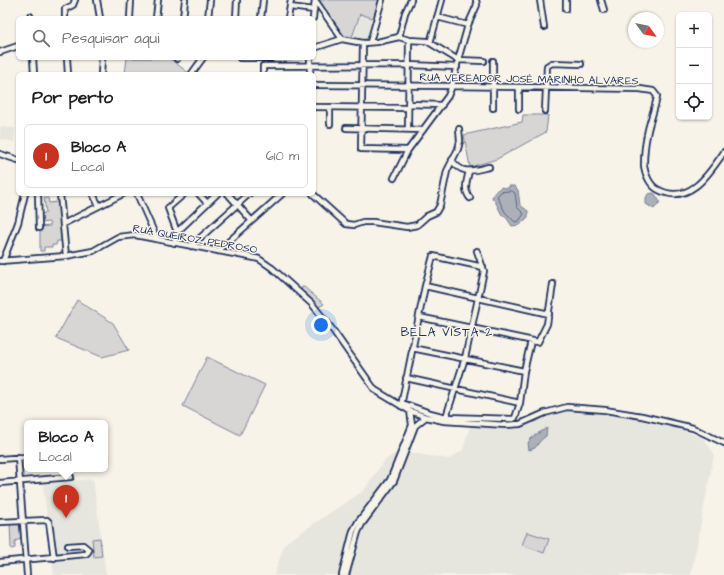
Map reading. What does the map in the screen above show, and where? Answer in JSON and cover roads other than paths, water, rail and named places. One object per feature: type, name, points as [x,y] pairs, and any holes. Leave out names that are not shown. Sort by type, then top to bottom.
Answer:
[{"type":"street","points":[[65,16],[65,9],[73,5],[75,0]]},
{"type":"street","points":[[97,0],[100,16]]},
{"type":"street","points":[[130,16],[131,0]]},
{"type":"street","points":[[156,16],[158,0]]},
{"type":"street","points":[[183,16],[185,0]]},
{"type":"street","points":[[208,16],[210,0]]},
{"type":"street","points":[[236,16],[238,0]]},
{"type":"street","points":[[260,16],[263,0]]},
{"type":"street","points":[[288,16],[291,0]]},
{"type":"street","points":[[313,16],[315,0]]},
{"type":"street","points":[[315,0],[342,39]]},
{"type":"street","points":[[370,42],[382,0]]},
{"type":"street","points":[[399,37],[411,0]]},
{"type":"street","points":[[430,43],[442,0]]},
{"type":"street","points":[[394,178],[408,150],[442,105],[452,86],[468,25],[477,4],[476,0]]},
{"type":"street","points":[[540,0],[544,27]]},
{"type":"street","points":[[566,0],[566,9]]},
{"type":"street","points":[[601,0],[604,10]]},
{"type":"street","points":[[290,7],[314,10]]},
{"type":"street","points":[[437,17],[468,25]]},
{"type":"street","points":[[316,47],[342,39],[363,43],[399,37],[409,40],[423,40],[458,60],[484,61]]},
{"type":"street","points":[[408,129],[409,40]]},
{"type":"street","points":[[363,43],[361,107],[362,149],[408,150]]},
{"type":"street","points":[[0,52],[16,47]]},
{"type":"street","points":[[33,60],[34,72]]},
{"type":"street","points":[[67,60],[68,72]]},
{"type":"street","points":[[101,72],[102,60]]},
{"type":"street","points":[[193,72],[202,60]]},
{"type":"street","points":[[310,60],[310,72]]},
{"type":"street","points":[[493,61],[493,108]]},
{"type":"street","points":[[545,111],[546,68],[548,64],[581,64]]},
{"type":"street","points":[[263,72],[263,66],[409,65],[457,67]]},
{"type":"street","name":"RUA VEREADOR JOSÉ MARINHO ALVARES","points":[[316,86],[452,86],[640,89],[653,91],[657,96],[647,135],[644,166],[646,175],[655,188],[673,195],[689,190],[701,182],[724,152]]},
{"type":"street","points":[[518,87],[519,109]]},
{"type":"street","points":[[316,107],[442,105]]},
{"type":"street","points":[[330,107],[330,124]]},
{"type":"street","points":[[346,128],[423,130]]},
{"type":"street","points":[[314,196],[346,224],[350,225],[363,222],[373,222],[407,227],[417,225],[427,216],[438,210],[447,172],[458,149],[460,141],[459,129]]},
{"type":"street","points":[[0,154],[16,159]]},
{"type":"street","points":[[452,160],[456,166],[462,170],[468,171],[489,167]]},
{"type":"street","points":[[468,171],[466,190],[470,198]]},
{"type":"street","points":[[1,261],[18,223],[25,196]]},
{"type":"street","points":[[38,196],[39,228]]},
{"type":"street","points":[[60,196],[66,256]]},
{"type":"street","points":[[94,196],[99,206]]},
{"type":"street","points":[[63,224],[119,196]]},
{"type":"street","points":[[138,196],[157,240]]},
{"type":"street","points":[[177,232],[168,208],[182,196]]},
{"type":"street","points":[[201,196],[207,203]]},
{"type":"street","points":[[174,243],[177,232],[215,196]]},
{"type":"street","points":[[230,196],[251,220]]},
{"type":"street","points":[[191,246],[247,196]]},
{"type":"street","points":[[218,251],[280,196]]},
{"type":"street","name":"RUA QUEIROZ PEDROSO","points":[[1,261],[66,256],[93,252],[118,236],[135,235],[259,259],[272,268],[317,310],[375,390],[401,404],[410,411],[426,417],[445,419]]},
{"type":"street","points":[[445,419],[465,358],[484,271],[476,251]]},
{"type":"street","points":[[483,267],[433,256],[425,286],[401,404],[445,419],[506,425],[520,424],[545,413],[567,407],[605,410],[642,416],[693,428],[724,443]]},
{"type":"street","points":[[419,317],[538,342],[543,333],[549,314],[553,284]]},
{"type":"street","points":[[425,286],[549,314]]},
{"type":"street","points":[[445,419],[513,419],[516,416],[520,403],[524,372],[531,341]]},
{"type":"street","points":[[412,348],[465,358],[524,372]]},
{"type":"street","points":[[406,378],[455,390],[520,403]]},
{"type":"street","points":[[342,575],[353,531],[358,522],[390,480],[412,425],[410,411]]},
{"type":"street","points":[[346,575],[358,532],[362,524],[394,481],[415,426],[426,417]]},
{"type":"street","points":[[18,457],[28,575]]},
{"type":"street","points":[[0,458],[24,457]]},
{"type":"street","points":[[0,483],[71,477]]},
{"type":"street","points":[[0,522],[45,520],[49,522],[54,558]]},
{"type":"street","points":[[0,562],[86,554],[89,550],[83,545],[68,546]]},
{"type":"water","points":[[509,186],[514,186],[518,190],[520,205],[528,211],[528,217],[520,225],[512,226],[506,217],[502,215],[492,198],[498,189],[502,187],[509,188]]},
{"type":"water","points":[[653,193],[660,202],[654,209],[646,204],[648,194]]},
{"type":"water","points":[[547,428],[546,436],[535,448],[529,450],[528,443],[530,440]]},
{"type":"place","name":"Bloco A","points":[[66,518]]},
{"type":"district","name":"BELA VISTA 2","points":[[447,332]]}]
